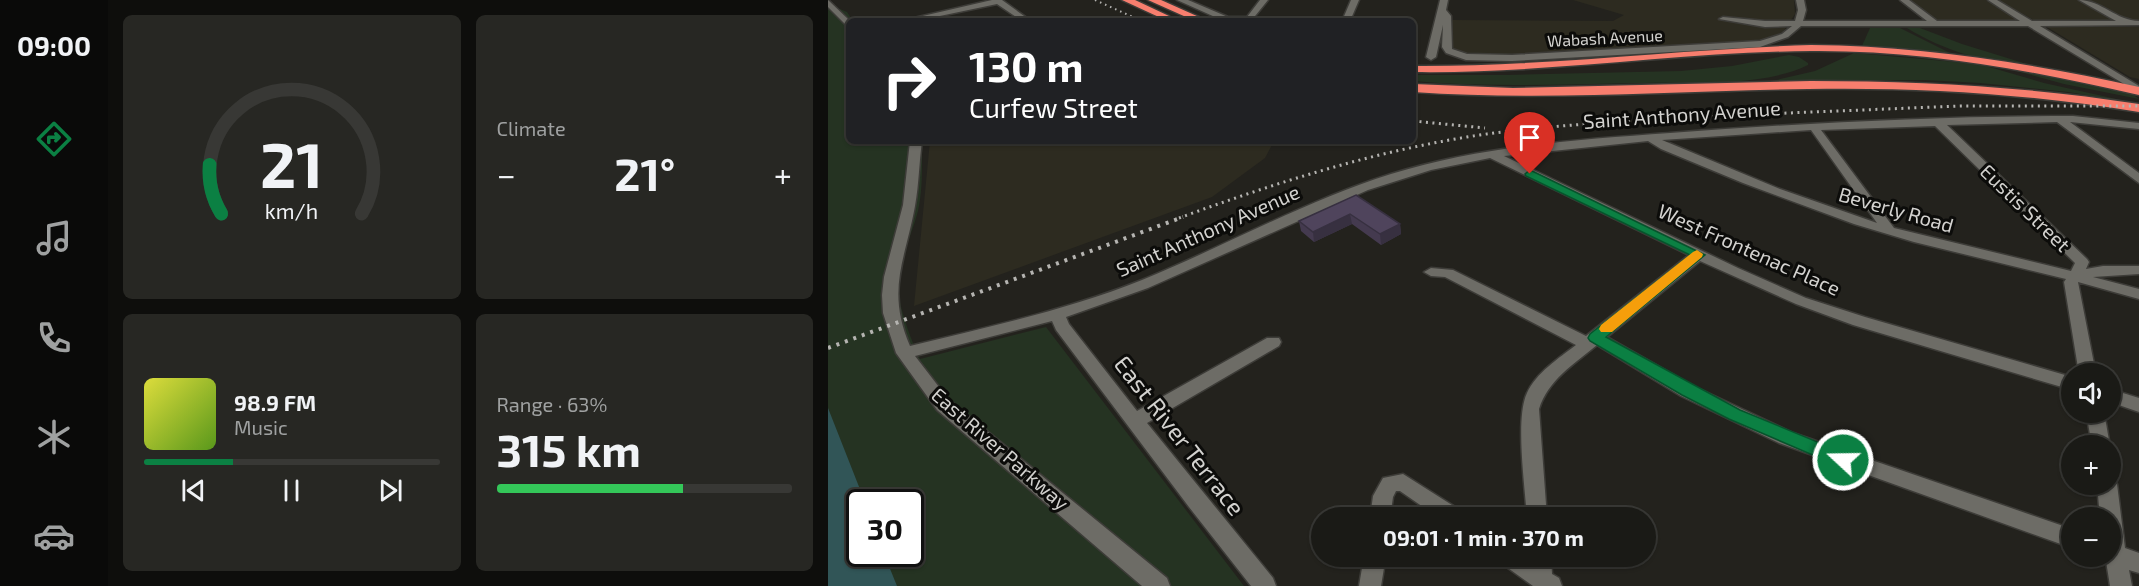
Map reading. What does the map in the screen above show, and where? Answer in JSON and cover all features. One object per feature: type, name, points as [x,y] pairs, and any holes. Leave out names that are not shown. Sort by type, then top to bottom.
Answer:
[{"type":"highway","points":[[1127,0],[1167,18]]},
{"type":"highway","points":[[1153,0],[1196,18]]},
{"type":"highway","points":[[1416,69],[1506,68],[1753,50],[1829,48],[1918,53],[2029,68],[2139,91]]},
{"type":"highway","points":[[1416,88],[1521,92],[1928,84],[2041,92],[2139,108]]},
{"type":"street","points":[[918,18],[998,0],[1023,18]]},
{"type":"street","points":[[1181,0],[1225,18]]},
{"type":"street","points":[[1251,18],[1264,0]]},
{"type":"street","points":[[1347,18],[1355,0]]},
{"type":"street","points":[[1431,57],[1444,0]]},
{"type":"street","points":[[1904,0],[1934,24]]},
{"type":"street","points":[[1992,0],[2139,91]]},
{"type":"street","points":[[2083,0],[2128,23]]},
{"type":"street","points":[[828,2],[846,22]]},
{"type":"street","points":[[1800,24],[1801,2]]},
{"type":"street","name":"Wabash Avenue","points":[[1443,12],[1447,16],[1446,47],[1449,51],[1457,55],[1484,58],[1750,45],[1783,37],[1800,24]]},
{"type":"street","points":[[1723,20],[1746,24],[2139,23]]},
{"type":"street","points":[[2061,121],[2139,178]]},
{"type":"street","name":"Saint Anthony Avenue","points":[[904,353],[1058,315],[1144,285],[1323,203],[1367,186],[1441,163],[1488,153],[1550,145],[1814,127],[1937,122],[2061,121],[2105,121],[2139,126]]},
{"type":"street","name":"Eustis Street","points":[[1937,122],[2082,262],[2071,282],[2086,363]]},
{"type":"street","points":[[1814,127],[1889,230]]},
{"type":"street","name":"Beverly Road","points":[[1651,138],[1665,147],[1777,193],[1889,230],[2076,275],[2139,294]]},
{"type":"street","name":"East River Parkway","points":[[916,144],[908,208],[890,280],[890,311],[904,353],[916,373],[944,405],[1159,586]]},
{"type":"street","name":"West Frontenac Place","points":[[1488,153],[1768,287],[1842,315],[2061,381]]},
{"type":"street","points":[[1536,507],[1530,409],[1543,381],[1698,255]]},
{"type":"street","points":[[2076,275],[2103,270],[2139,270]]},
{"type":"street","points":[[1431,272],[1449,273],[1592,341],[1687,391],[1786,438],[2061,535]]},
{"type":"street","name":"East River Terrace","points":[[1058,315],[1062,326],[1265,586]]},
{"type":"street","points":[[1135,421],[1273,342]]},
{"type":"street","points":[[2121,399],[2139,405]]},
{"type":"street","points":[[1382,507],[1383,496],[1390,484],[1403,482],[1440,507]]},
{"type":"street","points":[[2121,557],[2139,563]]},
{"type":"street","points":[[1370,586],[1373,567]]},
{"type":"street","points":[[1524,567],[1546,583]]},
{"type":"street","points":[[1542,567],[1546,583]]},
{"type":"street","points":[[2116,567],[2121,586]]},
{"type":"shaded area","points":[[1573,0],[1794,0],[1795,14],[1783,32],[1761,41],[1502,56],[1454,52],[1449,45],[1451,20],[1613,21],[1624,15]]},
{"type":"shaded area","points":[[1908,0],[1986,0],[2022,22],[1938,22]]},
{"type":"shaded area","points":[[1998,0],[2078,0],[2117,22],[2037,22]]},
{"type":"shaded area","points":[[2088,0],[2139,0],[2139,22],[2128,21]]},
{"type":"shaded area","points":[[2047,27],[2139,27],[2139,79],[2130,77]]},
{"type":"shaded area","points":[[930,144],[1272,144],[1265,158],[1212,197],[914,306]]},
{"type":"green space","points":[[828,4],[847,12],[851,18],[846,18],[846,144],[922,144],[920,202],[901,264],[898,286],[905,321],[920,359],[1046,327],[1244,586],[891,586],[883,567],[924,567],[924,489],[854,489],[828,437]]},
{"type":"green space","points":[[1870,28],[1900,28],[1950,53],[1862,46]]},
{"type":"green space","points":[[1907,28],[1920,28],[2030,65],[1997,62],[1966,54],[1936,43]]},
{"type":"green space","points":[[1854,53],[1979,64],[2044,83],[2139,104],[2068,92],[1980,83],[1925,80],[1772,81],[1815,71]]},
{"type":"green space","points":[[1789,55],[1799,57],[1808,63],[1790,72],[1771,77],[1707,83],[1500,85],[1416,81],[1416,75],[1681,71],[1732,66]]},
{"type":"green space","points":[[1998,66],[2131,93],[2139,99],[2064,84]]},
{"type":"water","points":[[828,408],[860,489],[846,489],[846,567],[889,567],[897,586],[828,586]]},
{"type":"building","points":[[1356,195],[1400,224],[1380,234],[1350,214],[1313,232],[1299,221]]},
{"type":"railway","points":[[1095,0],[1135,18]]},
{"type":"railway","points":[[1739,115],[1960,106],[2139,106]]},
{"type":"railway","points":[[1179,218],[1342,165],[1468,137],[1569,125],[1747,114]]},
{"type":"railway","points":[[1416,121],[1485,128]]},
{"type":"railway","points":[[828,348],[1183,217]]},
{"type":"slow traffic","points":[[1607,329],[1697,254]]},
{"type":"route","points":[[1530,174],[1698,255],[1596,338],[1687,391],[1734,415],[1843,460]]}]
